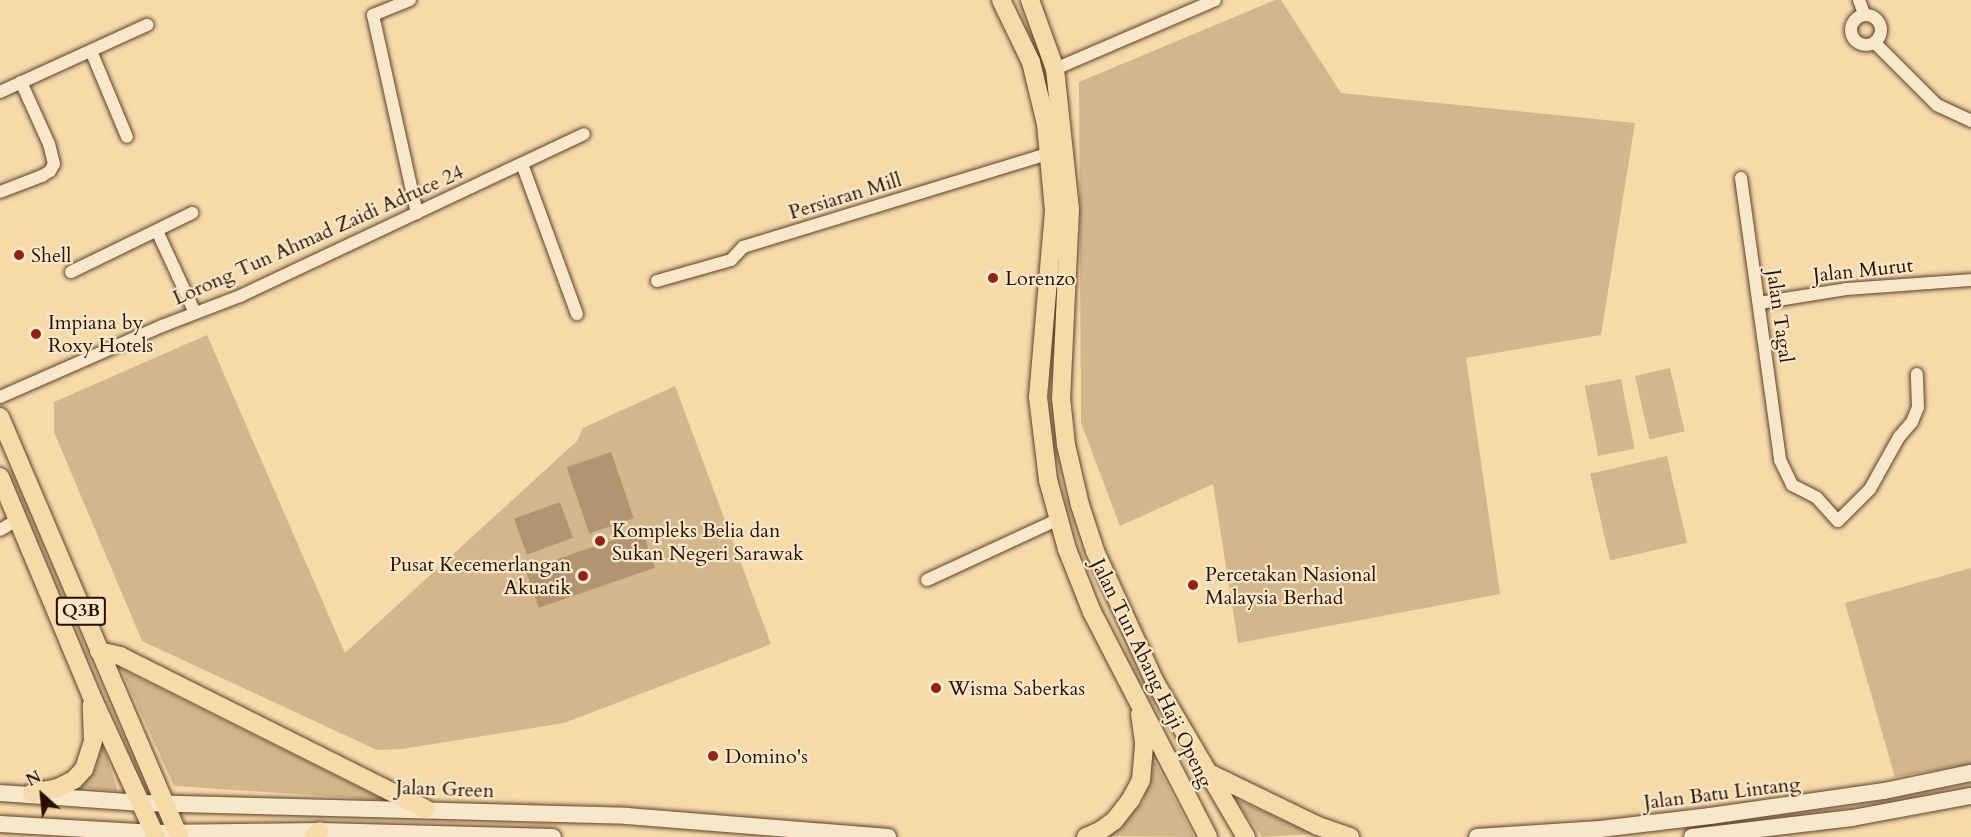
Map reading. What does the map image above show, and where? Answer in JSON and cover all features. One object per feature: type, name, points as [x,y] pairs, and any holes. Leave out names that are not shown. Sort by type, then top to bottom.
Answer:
[{"type":"main road","name":"Jalan Tun Abang Haji Openg","points":[[1001,0],[1031,62],[1046,124],[1054,212],[1038,397],[1043,452],[1059,519],[1071,561],[1092,612],[1208,837]]},
{"type":"main road","name":"Jalan Tun Abang Haji Openg","points":[[1030,0],[1055,69],[1070,209],[1061,398],[1066,446],[1080,505],[1095,551],[1155,682],[1246,837]]},
{"type":"main road","name":"Q3B","points":[[0,417],[164,804],[167,835]]},
{"type":"main road","points":[[0,477],[91,695],[142,803],[167,835]]},
{"type":"main road","points":[[99,651],[120,656],[426,809]]},
{"type":"main road","points":[[32,793],[58,788],[74,780],[84,770],[93,741],[91,695]]},
{"type":"main road","points":[[1086,837],[1114,821],[1131,799],[1141,780],[1144,742],[1138,700]]},
{"type":"main road","points":[[1209,773],[1318,826],[1350,837]]},
{"type":"main road","name":"Jalan Batu Lintang","points":[[1477,837],[1600,829],[1733,813],[1884,791],[1971,773]]},
{"type":"main road","name":"Jalan Green","points":[[0,793],[32,793],[164,804],[627,816],[888,837]]},
{"type":"main road","name":"Jalan Batu Lintang","points":[[1692,837],[1851,818],[1971,796]]},
{"type":"main road","points":[[7,825],[167,835],[553,837]]},
{"type":"main road","points":[[7,825],[33,837]]},
{"type":"street","points":[[410,0],[373,15],[417,213]]},
{"type":"street","points":[[1055,69],[1215,0]]},
{"type":"street","points":[[1858,0],[1864,14]]},
{"type":"street","points":[[1864,14],[1880,21],[1881,33],[1875,43],[1869,45],[1857,42],[1851,32],[1854,21],[1864,14]]},
{"type":"street","points":[[0,92],[147,25]]},
{"type":"street","points":[[1875,43],[1937,105],[1971,121]]},
{"type":"street","points":[[91,51],[127,137]]},
{"type":"street","points":[[0,192],[42,176],[50,171],[54,164],[49,144],[21,82]]},
{"type":"street","name":"Lorong Tun Ahmad Zaidi Adruce 24","points":[[0,397],[240,296],[584,134]]},
{"type":"street","name":"Persiaran Mill","points":[[657,281],[731,260],[742,247],[1048,154]]},
{"type":"street","points":[[522,164],[577,314]]},
{"type":"street","name":"Jalan Tagal","points":[[1741,178],[1744,216],[1759,303],[1780,460],[1792,485],[1817,498],[1838,520],[1870,489],[1899,437],[1912,422],[1918,407],[1917,374]]},
{"type":"street","points":[[71,272],[192,213]]},
{"type":"street","points":[[157,231],[195,313]]},
{"type":"street","name":"Jalan Murut","points":[[1759,303],[1846,289],[1971,280]]},
{"type":"street","points":[[0,530],[18,519]]},
{"type":"street","points":[[927,580],[1059,519]]},
{"type":"shaded area","points":[[1275,0],[1281,0],[1341,93],[1635,123],[1601,335],[1466,358],[1500,594],[1238,643],[1213,484],[1120,526],[1081,423],[1079,82]]},
{"type":"shaded area","name":"Kompleks Belia dan Sukan Negeri Sarawak","points":[[207,335],[345,653],[577,441],[583,428],[675,386],[771,644],[564,723],[402,749],[377,750],[142,641],[54,432],[54,402]]},
{"type":"shaded area","points":[[1670,368],[1685,431],[1650,439],[1635,376]]},
{"type":"shaded area","points":[[1621,379],[1635,449],[1598,456],[1585,386]]},
{"type":"shaded area","points":[[611,452],[634,518],[589,533],[567,467]]},
{"type":"shaded area","points":[[1667,456],[1687,543],[1610,560],[1590,474]]},
{"type":"shaded area","points":[[560,502],[573,538],[527,554],[514,519]]},
{"type":"shaded area","points":[[642,530],[655,568],[539,608],[526,570]]},
{"type":"shaded area","points":[[1971,568],[1971,764],[1895,777],[1845,603]]},
{"type":"shaded area","points":[[121,669],[385,800],[174,786]]},
{"type":"shaded area","points":[[102,743],[118,791],[77,787],[96,768]]},
{"type":"shaded area","points":[[1152,756],[1194,837],[1107,836],[1143,802]]},
{"type":"shaded area","points":[[1234,798],[1313,834],[1262,837]]},
{"type":"place","name":"Shell","points":[[19,255]]},
{"type":"place","name":"Lorenzo","points":[[993,278]]},
{"type":"place","name":"Impiana by Roxy Hotels","points":[[36,334]]},
{"type":"place","name":"Kompleks Belia dan Sukan Negeri Sarawak","points":[[600,541]]},
{"type":"place","name":"Pusat Kecemerlangan Akuatik","points":[[583,576]]},
{"type":"place","name":"Percetakan Nasional Malaysia Berhad","points":[[1193,585]]},
{"type":"place","name":"Wisma Saberkas","points":[[936,688]]},
{"type":"place","name":"Domino's","points":[[713,756]]}]
